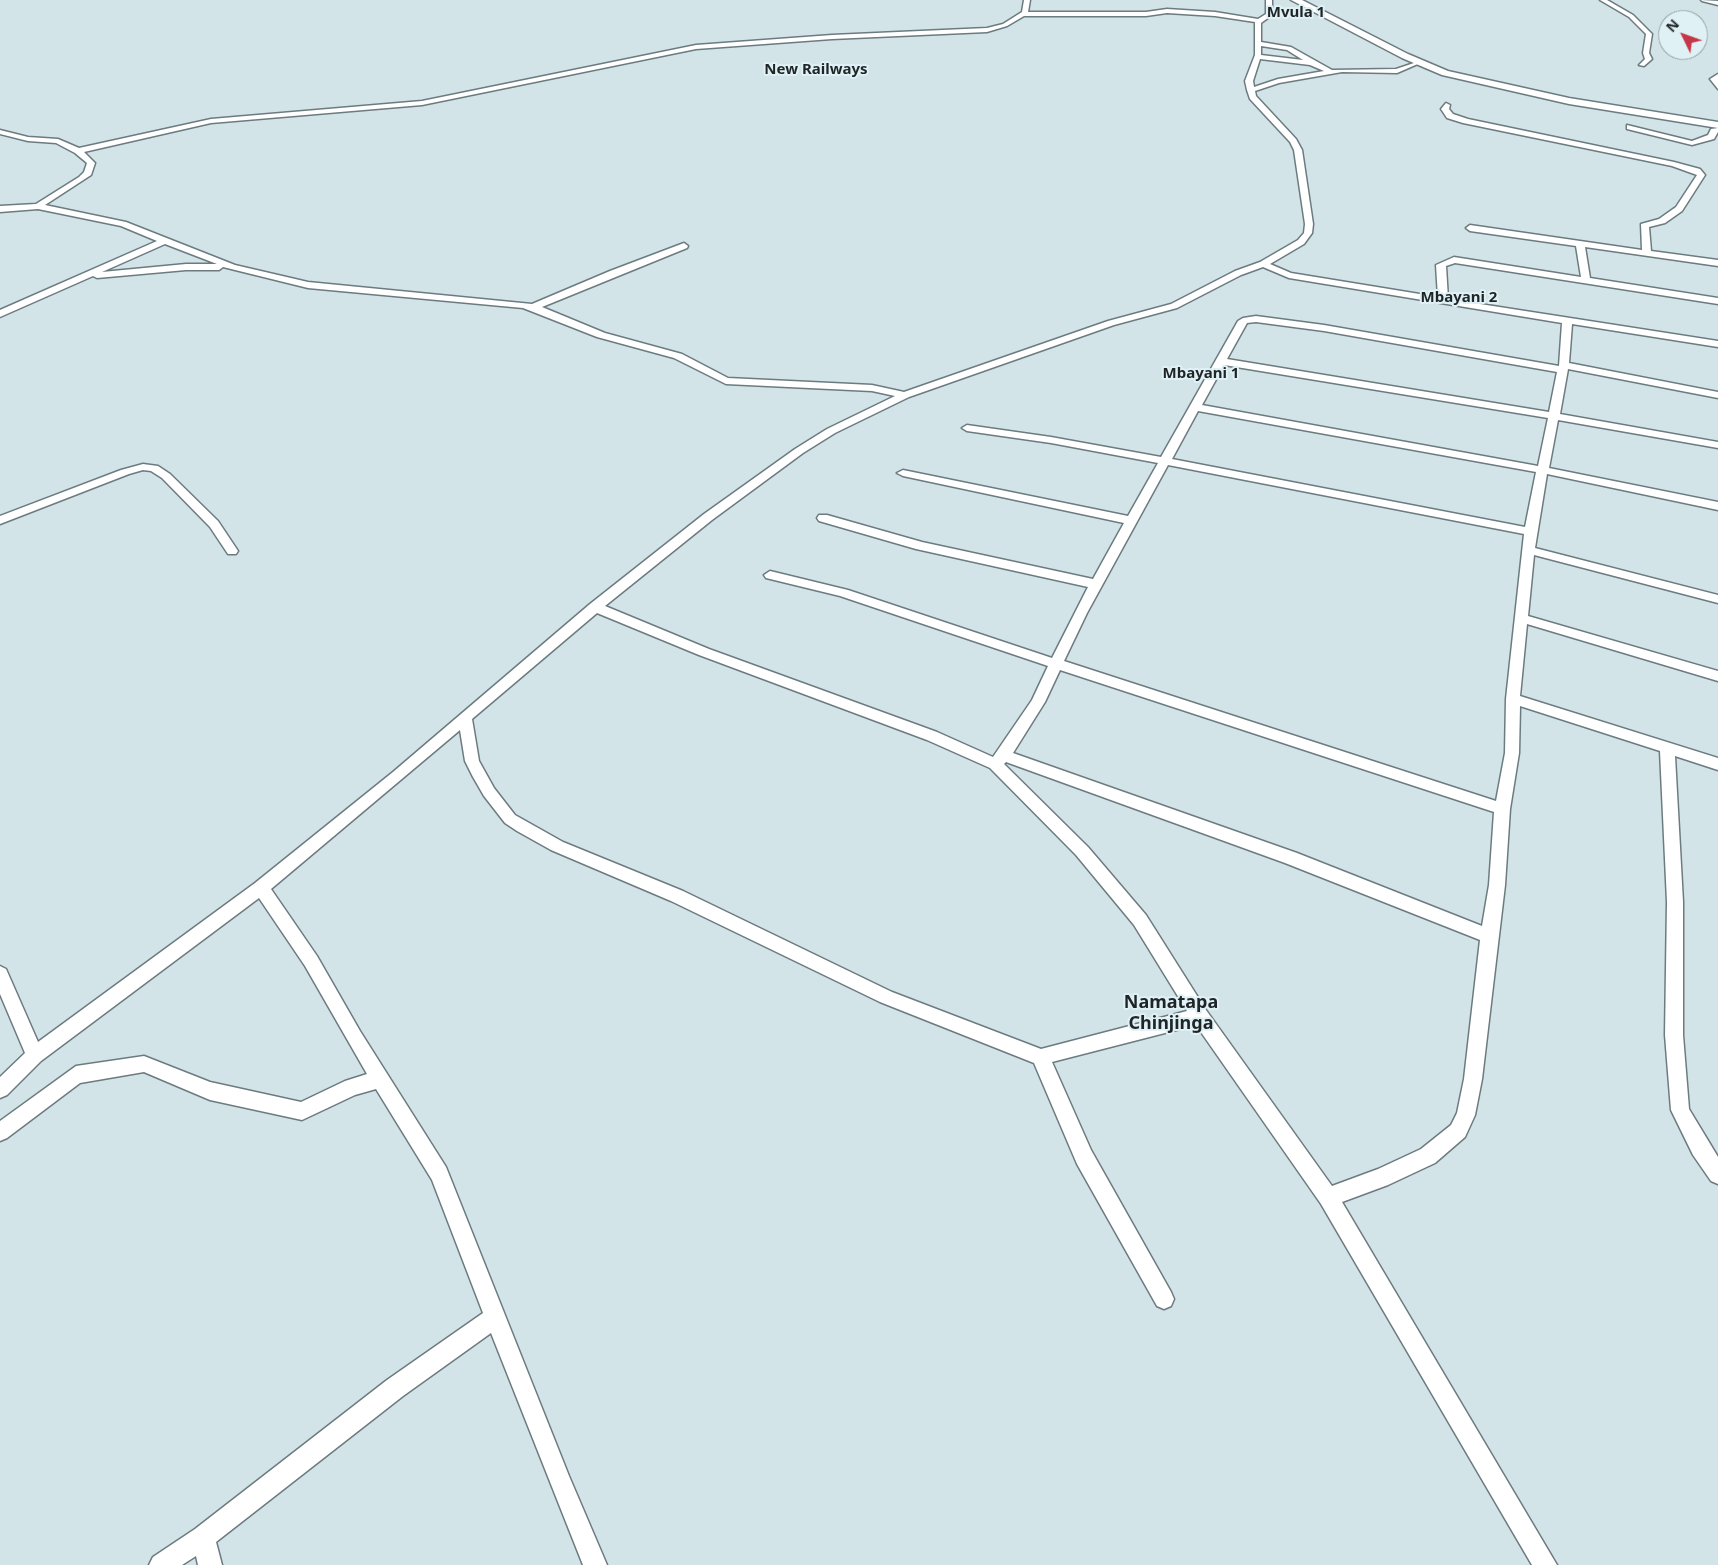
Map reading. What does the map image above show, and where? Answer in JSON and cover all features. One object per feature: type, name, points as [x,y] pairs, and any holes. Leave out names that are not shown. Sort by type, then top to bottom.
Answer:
[{"type":"street","points":[[78,151],[210,121],[391,107],[422,102],[696,47],[832,37],[987,30],[999,28],[1022,14],[1027,8],[1027,0]]},
{"type":"street","points":[[1022,14],[1146,14],[1167,11],[1215,14],[1259,21],[1269,15],[1269,0]]},
{"type":"street","points":[[1295,0],[1418,62],[1445,73],[1531,94],[1718,125]]},
{"type":"street","points":[[1602,0],[1632,17],[1649,34],[1646,53],[1649,59],[1642,65]]},
{"type":"street","points":[[1704,0],[1718,3]]},
{"type":"street","points":[[0,1089],[35,1055],[260,888],[398,776],[595,607],[708,517],[799,451],[838,427],[904,395],[1111,323],[1174,306],[1238,273],[1263,264],[1301,242],[1308,233],[1309,224],[1296,145],[1256,100],[1251,90],[1250,79],[1258,57],[1259,21]]},
{"type":"street","points":[[1258,43],[1289,48],[1312,63],[1331,72]]},
{"type":"street","points":[[1258,57],[1312,63]]},
{"type":"street","points":[[1251,90],[1278,81],[1331,72],[1360,69],[1397,71],[1418,62]]},
{"type":"street","points":[[1718,76],[1714,79],[1718,87]]},
{"type":"street","points":[[1446,106],[1445,110],[1450,116],[1466,121],[1697,170],[1701,175],[1679,209],[1666,219],[1644,227],[1647,253]]},
{"type":"street","points":[[1630,127],[1692,143],[1711,137],[1714,131],[1718,130]]},
{"type":"street","points":[[0,132],[28,139],[58,142],[78,151],[91,163],[88,173],[65,190],[38,206]]},
{"type":"street","points":[[0,208],[38,206],[123,224],[232,267],[326,288],[508,303],[534,308],[601,335],[678,356],[726,381],[872,388],[904,395]]},
{"type":"street","points":[[1470,228],[1718,263]]},
{"type":"street","points":[[0,314],[166,240]]},
{"type":"street","points":[[1580,244],[1586,280]]},
{"type":"street","points":[[534,308],[613,273],[684,246]]},
{"type":"street","points":[[1443,301],[1441,264],[1454,260],[1718,301]]},
{"type":"street","points":[[1263,264],[1282,273],[1309,280],[1718,344]]},
{"type":"street","points":[[86,276],[186,267],[232,267]]},
{"type":"street","points":[[1000,760],[1038,702],[1080,613],[1240,324],[1248,319],[1415,343],[1718,395]]},
{"type":"street","points":[[1328,1197],[1381,1178],[1428,1156],[1458,1131],[1466,1115],[1474,1079],[1489,936],[1497,885],[1502,809],[1512,754],[1513,699],[1530,532],[1563,368],[1567,320]]},
{"type":"street","points":[[1221,360],[1718,445]]},
{"type":"street","points":[[1195,408],[1542,470],[1718,506]]},
{"type":"street","points":[[967,428],[1051,440],[1367,499],[1530,532]]},
{"type":"street","points":[[0,520],[125,472],[143,467],[154,468],[166,476],[214,524],[232,551]]},
{"type":"street","points":[[902,473],[1132,521]]},
{"type":"street","points":[[823,518],[920,546],[1096,584]]},
{"type":"street","points":[[1528,550],[1718,599]]},
{"type":"street","points":[[770,575],[843,594],[1502,809]]},
{"type":"street","points":[[595,607],[704,652],[932,736],[1291,858],[1489,936]]},
{"type":"street","points":[[1521,618],[1718,676]]},
{"type":"street","points":[[1513,699],[1718,764]]},
{"type":"street","points":[[465,717],[472,761],[478,773],[489,792],[510,818],[522,827],[557,846],[677,896],[886,997],[1041,1058],[1200,1016]]},
{"type":"street","points":[[1667,747],[1675,902],[1674,1035],[1680,1110],[1700,1148],[1718,1174]]},
{"type":"street","points":[[1000,760],[1082,851],[1140,920],[1200,1016],[1328,1197],[1545,1565]]},
{"type":"street","points":[[260,888],[311,961],[380,1079],[439,1174],[559,1480],[595,1565]]},
{"type":"street","points":[[0,974],[35,1055]]},
{"type":"street","points":[[1041,1058],[1084,1157],[1164,1299]]},
{"type":"street","points":[[0,1132],[76,1075],[144,1064],[210,1090],[302,1111],[352,1087],[380,1079]]},
{"type":"street","points":[[161,1565],[203,1537],[395,1388],[496,1317]]},
{"type":"street","points":[[203,1537],[210,1565]]},
{"type":"district","name":"Mvula 1","points":[[1296,13]]},
{"type":"district","name":"New Railways","points":[[816,70]]},
{"type":"district","name":"Mbayani 2","points":[[1459,298]]},
{"type":"district","name":"Mbayani 1","points":[[1201,374]]},
{"type":"district","name":"Namatapa Chinjinga","points":[[1171,1013]]}]
